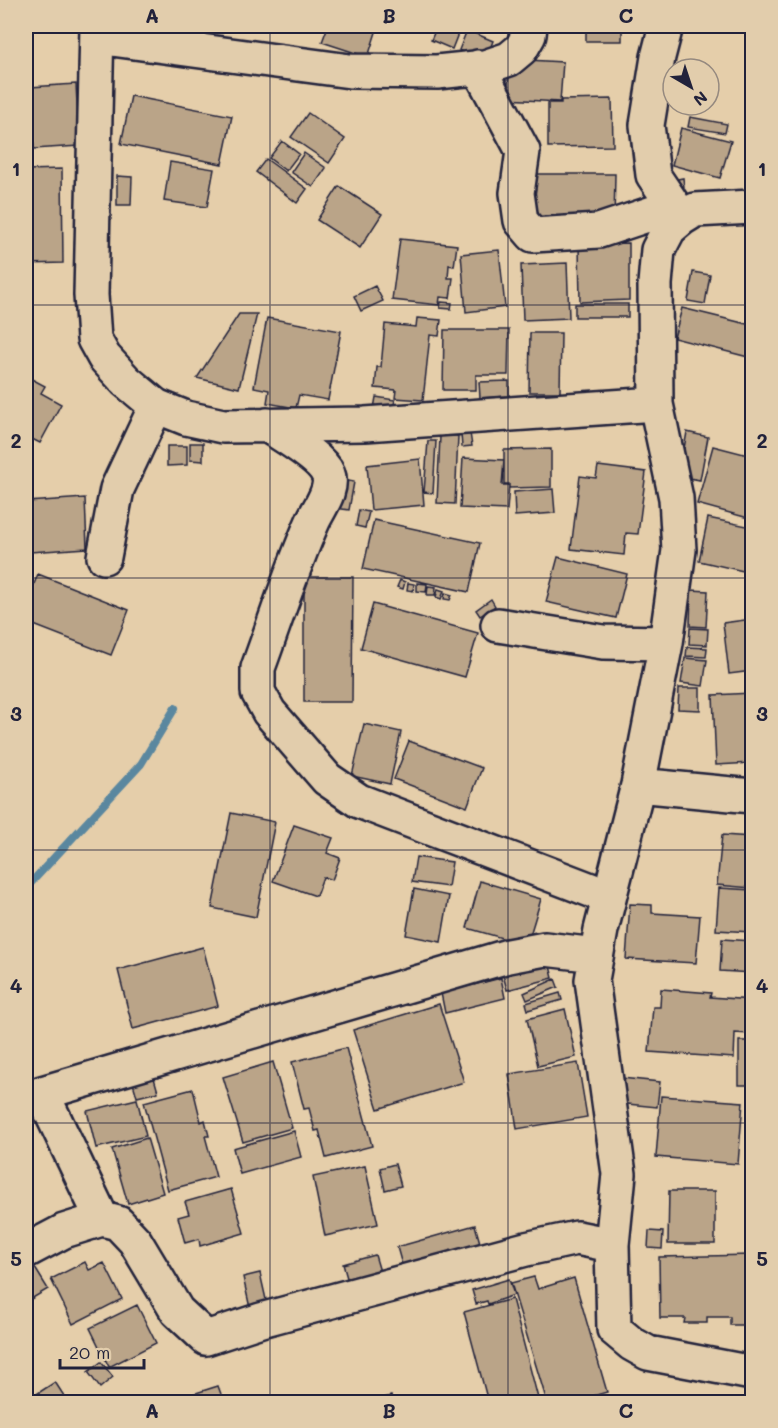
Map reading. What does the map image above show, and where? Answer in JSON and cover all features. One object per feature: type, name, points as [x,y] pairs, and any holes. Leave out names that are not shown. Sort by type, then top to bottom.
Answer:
[{"type":"street","points":[[530,26],[529,35],[521,49],[509,59],[478,67],[437,72],[350,71],[97,31],[91,294],[94,339],[104,357],[126,381],[156,406],[186,418],[224,426],[365,424],[656,404]]},
{"type":"street","points":[[666,26],[658,57],[647,124],[653,175],[678,212]]},
{"type":"street","points":[[478,67],[523,151],[517,193],[521,221],[533,235],[599,231],[678,212],[753,207]]},
{"type":"street","points":[[678,212],[658,250],[655,284],[656,404],[676,498],[679,550],[666,643],[639,785],[609,897],[592,980],[619,1174],[612,1245],[614,1329],[632,1344],[648,1353],[753,1373]]},
{"type":"street","points":[[104,557],[117,489],[156,406]]},
{"type":"street","points":[[267,425],[318,461],[329,475],[328,490],[312,523],[258,668],[258,692],[269,712],[327,779],[359,801],[609,897]]},
{"type":"street","points":[[498,625],[603,642],[666,643]]},
{"type":"street","points":[[639,785],[753,796]]},
{"type":"street","points":[[102,1219],[42,1093],[508,956],[545,949],[596,955]]},
{"type":"street","points":[[26,1251],[64,1231],[102,1219],[118,1223],[135,1241],[177,1311],[206,1338],[261,1320],[537,1247],[577,1238],[612,1245]]},
{"type":"building","points":[[328,26],[378,26],[368,57],[322,42]]},
{"type":"building","points":[[437,26],[461,26],[452,49],[431,40]]},
{"type":"building","points":[[586,26],[622,26],[622,41],[586,41]]},
{"type":"building","points":[[467,30],[493,41],[485,61],[459,50]]},
{"type":"building","points":[[26,38],[29,38],[28,150],[26,150]]},
{"type":"building","points":[[510,59],[563,62],[560,102],[507,99]]},
{"type":"building","points":[[76,84],[79,146],[34,149],[30,87]]},
{"type":"building","points":[[131,96],[232,116],[222,164],[121,144]]},
{"type":"building","points":[[612,99],[613,146],[548,147],[548,103],[561,103],[561,100]]},
{"type":"building","points":[[308,113],[345,139],[329,163],[291,137]]},
{"type":"building","points":[[690,117],[727,124],[725,133],[688,127]]},
{"type":"building","points":[[681,128],[731,141],[720,178],[672,165]]},
{"type":"building","points":[[282,141],[299,154],[286,171],[269,158]]},
{"type":"building","points":[[304,153],[326,168],[313,187],[291,172]]},
{"type":"building","points":[[266,159],[307,189],[297,203],[256,172]]},
{"type":"building","points":[[170,162],[214,169],[207,207],[164,201]]},
{"type":"building","points":[[62,169],[63,263],[26,264],[26,170]]},
{"type":"building","points":[[528,174],[615,174],[614,221],[527,220]]},
{"type":"building","points":[[117,176],[132,177],[131,205],[117,205]]},
{"type":"building","points":[[683,178],[684,187],[673,188],[672,180]]},
{"type":"building","points":[[339,186],[382,214],[360,248],[317,220]]},
{"type":"building","points":[[400,239],[457,245],[454,266],[449,265],[448,278],[453,278],[450,298],[440,297],[439,305],[392,300]]},
{"type":"building","points":[[629,243],[629,300],[580,302],[579,244]]},
{"type":"building","points":[[499,250],[505,307],[466,312],[461,254]]},
{"type":"building","points":[[567,263],[569,318],[523,320],[521,265]]},
{"type":"building","points":[[693,272],[710,275],[705,304],[688,301]]},
{"type":"building","points":[[375,286],[383,301],[361,311],[354,296]]},
{"type":"building","points":[[441,302],[452,303],[451,309],[440,308]]},
{"type":"building","points":[[575,304],[628,304],[628,317],[575,317]]},
{"type":"building","points":[[682,308],[751,325],[752,319],[752,358],[674,338]]},
{"type":"building","points":[[239,314],[257,314],[239,388],[197,378]]},
{"type":"building","points":[[267,318],[341,331],[328,400],[299,395],[296,408],[267,403],[269,390],[254,387]]},
{"type":"building","points":[[417,318],[441,320],[439,336],[430,335],[423,400],[395,398],[396,390],[375,388],[377,367],[381,367],[385,324],[416,327]]},
{"type":"building","points":[[444,330],[509,330],[508,375],[476,375],[476,390],[443,390]]},
{"type":"building","points":[[530,333],[561,333],[560,392],[529,392]]},
{"type":"building","points":[[26,376],[45,386],[41,393],[61,404],[40,443],[26,436]]},
{"type":"building","points":[[509,381],[509,396],[480,398],[479,382]]},
{"type":"building","points":[[376,397],[395,400],[391,417],[373,414]]},
{"type":"building","points":[[687,432],[708,437],[700,480],[679,476]]},
{"type":"building","points":[[470,433],[472,446],[462,447],[461,434]]},
{"type":"building","points":[[440,436],[458,436],[455,504],[437,503]]},
{"type":"building","points":[[428,441],[436,441],[433,493],[424,492]]},
{"type":"building","points":[[190,443],[203,443],[203,461],[190,460]]},
{"type":"building","points":[[26,445],[32,446],[31,456],[26,455]]},
{"type":"building","points":[[167,446],[187,446],[187,465],[167,466]]},
{"type":"building","points":[[713,446],[752,456],[752,519],[697,504]]},
{"type":"building","points":[[551,449],[551,487],[509,488],[509,484],[504,484],[504,450]]},
{"type":"building","points":[[463,458],[504,460],[502,485],[509,485],[507,510],[460,508]]},
{"type":"building","points":[[420,459],[424,505],[371,510],[367,465]]},
{"type":"building","points":[[598,466],[646,472],[638,534],[626,533],[624,555],[571,549],[580,476],[596,478]]},
{"type":"building","points":[[339,479],[354,482],[349,510],[335,508]]},
{"type":"building","points":[[553,489],[555,513],[515,516],[514,492]]},
{"type":"building","points":[[85,498],[87,548],[30,552],[27,502]]},
{"type":"building","points":[[359,510],[369,512],[365,528],[356,526]]},
{"type":"building","points":[[708,518],[752,527],[752,573],[699,561]]},
{"type":"building","points":[[374,520],[480,543],[469,592],[363,569]]},
{"type":"building","points":[[558,557],[627,574],[616,618],[546,602]]},
{"type":"building","points":[[38,574],[129,610],[111,655],[26,622],[26,604]]},
{"type":"building","points":[[304,577],[353,577],[352,702],[304,702]]},
{"type":"building","points":[[400,580],[405,582],[403,589],[397,587]]},
{"type":"building","points":[[408,583],[414,584],[413,591],[407,590]]},
{"type":"building","points":[[417,583],[427,584],[426,592],[417,591]]},
{"type":"building","points":[[428,586],[436,587],[435,595],[427,595]]},
{"type":"building","points":[[438,589],[444,591],[441,599],[436,597]]},
{"type":"building","points":[[691,590],[708,591],[706,627],[690,626]]},
{"type":"building","points":[[445,593],[452,595],[450,600],[444,599]]},
{"type":"building","points":[[491,599],[495,606],[480,616],[476,610]]},
{"type":"building","points":[[373,604],[478,633],[465,677],[361,648]]},
{"type":"building","points":[[752,619],[752,671],[729,674],[723,623]]},
{"type":"building","points":[[690,628],[708,629],[707,645],[689,644]]},
{"type":"building","points":[[687,647],[707,648],[706,657],[686,656]]},
{"type":"building","points":[[685,658],[707,660],[703,686],[681,683]]},
{"type":"building","points":[[679,688],[700,688],[700,710],[678,709]]},
{"type":"building","points":[[752,693],[752,763],[716,765],[713,695]]},
{"type":"building","points":[[364,724],[401,732],[390,784],[352,776]]},
{"type":"building","points":[[409,741],[482,768],[467,807],[394,779]]},
{"type":"building","points":[[231,813],[275,822],[256,917],[212,908]]},
{"type":"building","points":[[294,825],[333,838],[327,853],[340,858],[332,880],[323,877],[316,896],[273,881]]},
{"type":"building","points":[[722,835],[752,837],[752,888],[717,885]]},
{"type":"building","points":[[416,857],[452,862],[448,887],[412,882]]},
{"type":"building","points":[[480,881],[541,899],[527,945],[467,928]]},
{"type":"building","points":[[719,888],[752,890],[752,932],[716,930]]},
{"type":"building","points":[[414,889],[449,896],[441,942],[406,935]]},
{"type":"building","points":[[630,904],[652,905],[652,913],[700,916],[696,963],[626,959]]},
{"type":"building","points":[[722,939],[752,941],[752,973],[720,971]]},
{"type":"building","points":[[203,947],[218,1006],[133,1029],[118,970]]},
{"type":"building","points":[[549,962],[553,978],[507,990],[503,975]]},
{"type":"building","points":[[501,978],[505,998],[445,1013],[441,993]]},
{"type":"building","points":[[555,979],[558,987],[527,1000],[524,993]]},
{"type":"building","points":[[661,989],[711,993],[710,997],[752,1000],[750,1034],[735,1033],[734,1058],[649,1052],[653,1007],[660,1007]]},
{"type":"building","points":[[560,993],[562,1000],[528,1010],[526,1003]]},
{"type":"building","points":[[439,1004],[464,1082],[378,1109],[353,1030]]},
{"type":"building","points":[[565,1009],[576,1057],[538,1066],[527,1019]]},
{"type":"building","points":[[739,1041],[752,1041],[752,1085],[739,1085]]},
{"type":"building","points":[[346,1048],[372,1146],[326,1158],[319,1130],[315,1131],[309,1108],[304,1109],[292,1062]]},
{"type":"building","points":[[273,1062],[292,1128],[243,1142],[223,1077]]},
{"type":"building","points":[[578,1063],[587,1117],[517,1129],[509,1074]]},
{"type":"building","points":[[154,1078],[158,1092],[137,1097],[133,1083]]},
{"type":"building","points":[[621,1078],[660,1082],[657,1107],[618,1103]]},
{"type":"building","points":[[193,1089],[201,1122],[205,1120],[209,1136],[205,1136],[216,1177],[168,1190],[144,1102]]},
{"type":"building","points":[[661,1096],[743,1102],[738,1164],[656,1157]]},
{"type":"building","points":[[137,1099],[146,1136],[96,1148],[87,1111]]},
{"type":"building","points":[[294,1131],[301,1157],[240,1174],[233,1148]]},
{"type":"building","points":[[147,1138],[163,1193],[128,1204],[112,1149]]},
{"type":"building","points":[[395,1164],[401,1186],[385,1190],[380,1168]]},
{"type":"building","points":[[365,1166],[378,1224],[325,1236],[313,1177]]},
{"type":"building","points":[[231,1189],[244,1233],[200,1246],[199,1239],[185,1243],[178,1217],[189,1214],[185,1202]]},
{"type":"building","points":[[669,1191],[715,1191],[715,1244],[668,1244]]},
{"type":"building","points":[[475,1225],[482,1250],[404,1272],[397,1247]]},
{"type":"building","points":[[649,1231],[663,1232],[662,1249],[648,1248]]},
{"type":"building","points":[[375,1255],[381,1275],[349,1285],[343,1264]]},
{"type":"building","points":[[752,1255],[752,1325],[730,1325],[730,1317],[707,1317],[707,1323],[684,1323],[685,1318],[660,1318],[659,1257]]},
{"type":"building","points":[[85,1262],[89,1270],[104,1263],[122,1299],[73,1324],[51,1279]]},
{"type":"building","points":[[35,1268],[48,1289],[26,1302],[26,1273]]},
{"type":"building","points":[[260,1273],[267,1304],[250,1308],[243,1277]]},
{"type":"building","points":[[534,1277],[538,1289],[574,1278],[607,1392],[572,1402],[547,1402],[511,1283]]},
{"type":"building","points":[[509,1279],[514,1295],[488,1304],[487,1301],[476,1304],[472,1290]]},
{"type":"building","points":[[512,1299],[539,1402],[488,1402],[464,1312]]},
{"type":"building","points":[[137,1305],[156,1343],[109,1367],[90,1328]]},
{"type":"building","points":[[101,1362],[113,1377],[100,1388],[88,1372]]},
{"type":"building","points":[[55,1382],[68,1402],[26,1402],[26,1401]]},
{"type":"building","points":[[218,1386],[224,1402],[168,1402]]},
{"type":"building","points":[[391,1396],[393,1402],[370,1402]]},
{"type":"building","points":[[668,1398],[689,1402],[667,1402]]},
{"type":"waterway","points":[[26,888],[141,764],[175,708]]}]
